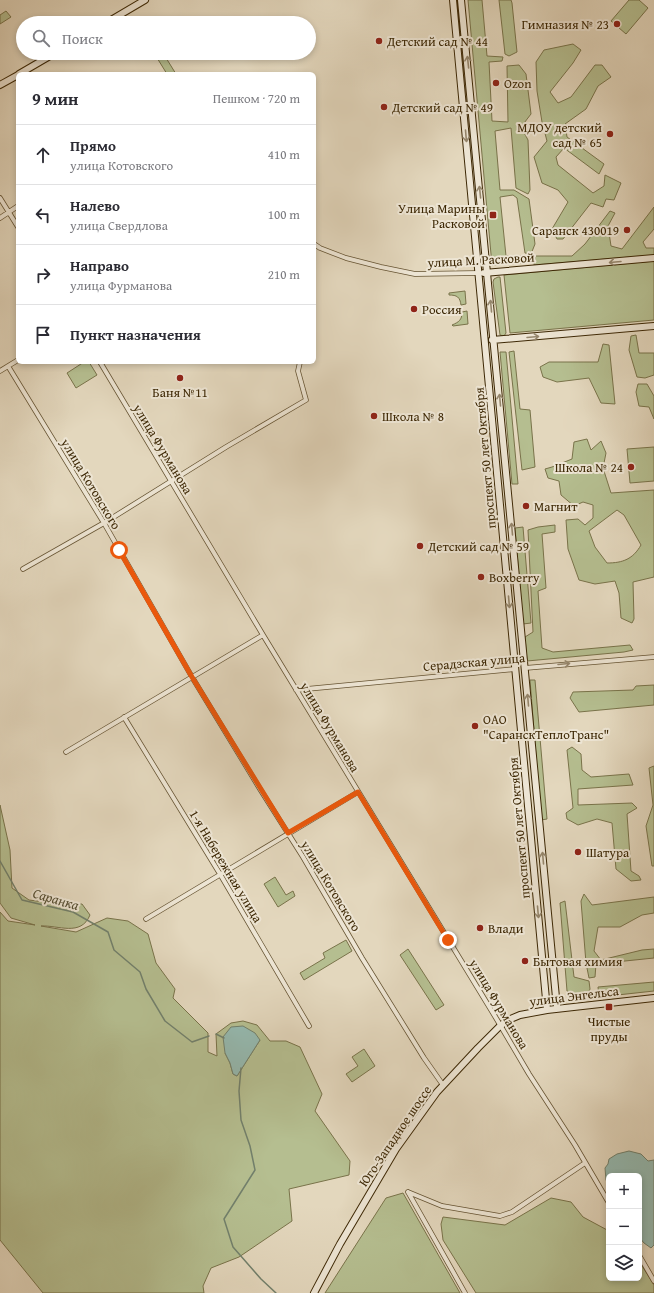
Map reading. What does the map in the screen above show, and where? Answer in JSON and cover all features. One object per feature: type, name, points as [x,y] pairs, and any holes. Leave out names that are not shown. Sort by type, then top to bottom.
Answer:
[{"type":"main road","points":[[118,16],[145,0]]},
{"type":"main road","name":"проспект 50 лет Октября","points":[[453,0],[547,1010]]},
{"type":"main road","name":"проспект 50 лет Октября","points":[[461,0],[495,340],[557,1008]]},
{"type":"main road","points":[[22,72],[43,60]]},
{"type":"main road","points":[[0,85],[16,76]]},
{"type":"main road","name":"улица М. Расковой","points":[[479,273],[654,258]]},
{"type":"main road","points":[[485,340],[654,326]]},
{"type":"main road","name":"Серадзская улица","points":[[515,668],[525,668]]},
{"type":"main road","name":"улица Энгельса","points":[[500,1026],[513,1017],[557,1008],[654,998]]},
{"type":"main road","name":"Юго-Западное шоссе","points":[[314,1293],[379,1176],[419,1116],[443,1085],[500,1026]]},
{"type":"street","points":[[0,198],[16,224]]},
{"type":"street","points":[[0,218],[16,207]]},
{"type":"street","name":"улица М. Расковой","points":[[316,245],[346,258],[415,274],[479,273]]},
{"type":"street","points":[[0,371],[16,361]]},
{"type":"street","name":"улица Фурманова","points":[[101,364],[296,690],[533,1081],[606,1198]]},
{"type":"street","points":[[23,569],[104,524],[226,447],[306,400],[298,371],[300,364]]},
{"type":"street","name":"улица Котовского","points":[[8,366],[104,524],[192,677],[303,857],[378,984],[428,1064],[443,1085]]},
{"type":"street","points":[[66,752],[263,634]]},
{"type":"street","name":"Серадзская улица","points":[[525,668],[654,657]]},
{"type":"street","name":"Серадзская улица","points":[[296,690],[515,668]]},
{"type":"street","name":"1-я Набережная улица","points":[[124,717],[220,874],[309,1026]]},
{"type":"street","points":[[146,919],[358,792]]},
{"type":"street","points":[[465,1293],[408,1192],[442,1206],[500,1216],[512,1212],[585,1163]]},
{"type":"street","points":[[642,1260],[654,1281]]},
{"type":"green space","points":[[468,0],[482,0],[487,56],[503,57],[502,61],[489,62],[492,121],[508,122],[507,66],[519,65],[526,74],[531,114],[521,127],[528,140],[530,190],[528,194],[516,188],[511,128],[495,131],[500,190],[514,190],[529,199],[535,244],[531,254],[525,253],[517,198],[513,195],[500,197],[506,256],[524,256],[525,263],[492,265]]},
{"type":"green space","points":[[499,0],[511,0],[512,3],[517,52],[509,56],[505,54]]},
{"type":"green space","points":[[629,0],[639,0],[648,8],[626,34],[611,21]]},
{"type":"green space","points":[[6,11],[11,17],[0,24],[0,15]]},
{"type":"green space","points":[[573,44],[581,50],[573,63],[550,92],[558,103],[571,97],[595,65],[602,65],[611,77],[598,86],[586,109],[565,124],[567,137],[604,164],[599,174],[564,148],[556,157],[558,165],[593,193],[604,186],[605,175],[621,183],[614,200],[606,199],[603,207],[591,203],[563,239],[557,239],[552,229],[568,202],[558,190],[542,183],[534,157],[547,141],[537,91],[536,62],[544,50]]},
{"type":"green space","points":[[158,60],[167,60],[175,72],[166,72]]},
{"type":"green space","points":[[654,207],[654,229],[643,242],[646,248],[654,248],[654,255],[534,265],[535,256],[572,256],[585,244],[610,211],[615,213],[608,226],[611,246],[622,249]]},
{"type":"green space","points":[[654,261],[654,320],[510,333],[504,275]]},
{"type":"green space","points":[[500,277],[506,333],[504,336],[500,335],[493,282],[494,279]]},
{"type":"green space","points":[[465,291],[466,304],[461,305],[458,297],[449,295],[449,293]]},
{"type":"green space","points":[[467,311],[468,324],[452,325],[460,320],[462,312]]},
{"type":"green space","points":[[636,335],[639,353],[654,353],[654,375],[645,378],[637,377],[629,350],[631,336]]},
{"type":"green space","points":[[603,344],[609,345],[615,404],[601,403],[589,378],[557,382],[543,377],[540,367],[549,362],[598,362]]},
{"type":"green space","points":[[514,351],[520,409],[530,410],[535,467],[522,470],[509,352]]},
{"type":"green space","points":[[500,352],[506,352],[518,484],[512,484]]},
{"type":"green space","points":[[81,364],[90,364],[97,375],[76,388],[67,373]]},
{"type":"green space","points":[[638,384],[647,384],[654,396],[654,419],[649,407],[639,406],[636,392]]},
{"type":"green space","points":[[587,439],[591,450],[601,441],[606,453],[603,468],[611,493],[654,490],[654,577],[633,582],[634,619],[632,623],[621,618],[619,593],[615,581],[595,584],[579,580],[568,549],[566,520],[578,519],[585,525],[593,518],[593,505],[583,502],[574,506],[561,495],[559,481],[548,478],[545,469],[572,459],[574,442]],"holes":[[[617,510],[624,515],[641,545],[631,557],[623,561],[607,563],[595,547],[589,531]]]},
{"type":"green space","points":[[654,447],[654,481],[630,483],[627,449]]},
{"type":"green space","points":[[555,525],[555,532],[542,534],[546,588],[538,591],[542,648],[553,652],[630,645],[633,650],[527,661],[525,637],[533,632],[528,530]]},
{"type":"green space","points":[[523,527],[531,623],[523,624],[515,528]]},
{"type":"green space","points":[[530,680],[535,680],[547,819],[541,820]]},
{"type":"green space","points":[[654,685],[654,705],[579,712],[570,698],[573,692],[633,690],[636,686]]},
{"type":"green space","points":[[572,747],[581,754],[582,770],[591,777],[629,774],[633,785],[578,789],[578,805],[632,803],[637,808],[627,814],[631,871],[639,876],[641,880],[631,881],[616,869],[612,823],[597,819],[578,825],[567,819],[566,813],[573,808],[567,750]]},
{"type":"green space","points":[[654,766],[654,866],[652,866],[646,826],[653,805],[649,768]]},
{"type":"green space","points":[[0,805],[10,850],[12,888],[29,900],[60,904],[82,904],[90,915],[86,922],[75,928],[41,926],[76,932],[107,918],[128,921],[148,934],[156,963],[175,989],[173,998],[208,1033],[208,1052],[217,1056],[216,1034],[231,1023],[243,1021],[257,1025],[270,1041],[286,1041],[300,1047],[322,1094],[315,1111],[350,1161],[349,1175],[289,1189],[292,1221],[239,1257],[211,1268],[203,1286],[204,1293],[43,1293],[0,1240],[0,912],[8,921],[35,925],[11,918],[0,903]],"holes":[[[260,1040],[237,1076],[233,1074],[225,1053]]]},
{"type":"green space","points":[[275,877],[286,895],[293,891],[295,896],[278,907],[264,884]]},
{"type":"green space","points":[[584,894],[592,905],[654,897],[654,913],[642,915],[620,927],[598,927],[594,951],[601,960],[642,950],[654,949],[654,958],[596,964],[595,977],[589,978],[586,963],[581,901]]},
{"type":"green space","points":[[565,901],[574,977],[589,981],[590,989],[588,994],[575,995],[567,991],[560,903]]},
{"type":"green space","points":[[346,940],[352,951],[304,980],[300,973],[325,958],[323,953]]},
{"type":"green space","points":[[408,949],[444,1005],[436,1010],[400,955]]},
{"type":"green space","points":[[654,982],[654,991],[599,997],[598,987]]},
{"type":"green space","points":[[364,1049],[375,1066],[352,1082],[346,1074],[358,1066],[352,1057]]},
{"type":"green space","points":[[403,1193],[460,1293],[325,1293],[386,1198]]},
{"type":"green space","points":[[551,1198],[571,1202],[583,1217],[606,1229],[606,1281],[642,1281],[642,1266],[654,1285],[654,1293],[476,1293],[443,1240],[441,1224],[443,1217],[505,1225]]},
{"type":"water","points":[[243,1026],[255,1033],[260,1040],[237,1076],[233,1074],[225,1053],[223,1037],[231,1027]]},
{"type":"water","points":[[629,1151],[641,1154],[648,1161],[654,1160],[654,1245],[651,1248],[642,1241],[642,1173],[606,1173],[606,1180],[605,1168],[609,1159],[617,1154]]},
{"type":"waterway","name":"Саранка","points":[[0,861],[22,900],[73,912],[108,932],[114,950],[140,972],[146,989],[165,1021],[192,1042],[209,1036]]},
{"type":"waterway","name":"Саранка","points":[[216,1034],[224,1038]]},
{"type":"waterway","name":"Саранка","points":[[241,1068],[239,1091],[241,1120],[250,1146],[255,1170],[224,1219],[233,1247],[261,1279],[276,1293]]},
{"type":"place","name":"Гимназия № 23","points":[[617,24]]},
{"type":"place","name":"Детский сад № 44","points":[[379,41]]},
{"type":"place","name":"Ozon","points":[[496,83]]},
{"type":"place","name":"Детский сад № 49","points":[[384,107]]},
{"type":"place","name":"МДОУ детский сад № 65","points":[[610,134]]},
{"type":"place","name":"Улица Марины Расковой","points":[[493,215]]},
{"type":"place","name":"Саранск 430019","points":[[627,230]]},
{"type":"place","name":"Россия","points":[[414,309]]},
{"type":"place","name":"Баня №11","points":[[180,378]]},
{"type":"place","name":"Школа № 8","points":[[374,416]]},
{"type":"place","name":"Школа № 24","points":[[631,467]]},
{"type":"place","name":"Магнит","points":[[526,506]]},
{"type":"place","name":"Детский сад № 59","points":[[420,546]]},
{"type":"place","name":"Boxberry","points":[[481,577]]},
{"type":"place","name":"ОАО \"СаранскТеплоТранс\"","points":[[475,726]]},
{"type":"place","name":"Шатура","points":[[578,852]]},
{"type":"place","name":"Влади","points":[[480,928]]},
{"type":"place","name":"Бытовая химия","points":[[525,961]]},
{"type":"place","name":"Чистые пруды","points":[[609,1007]]},
{"type":"route","points":[[119,550],[192,677],[288,833],[358,792],[448,940]]}]
